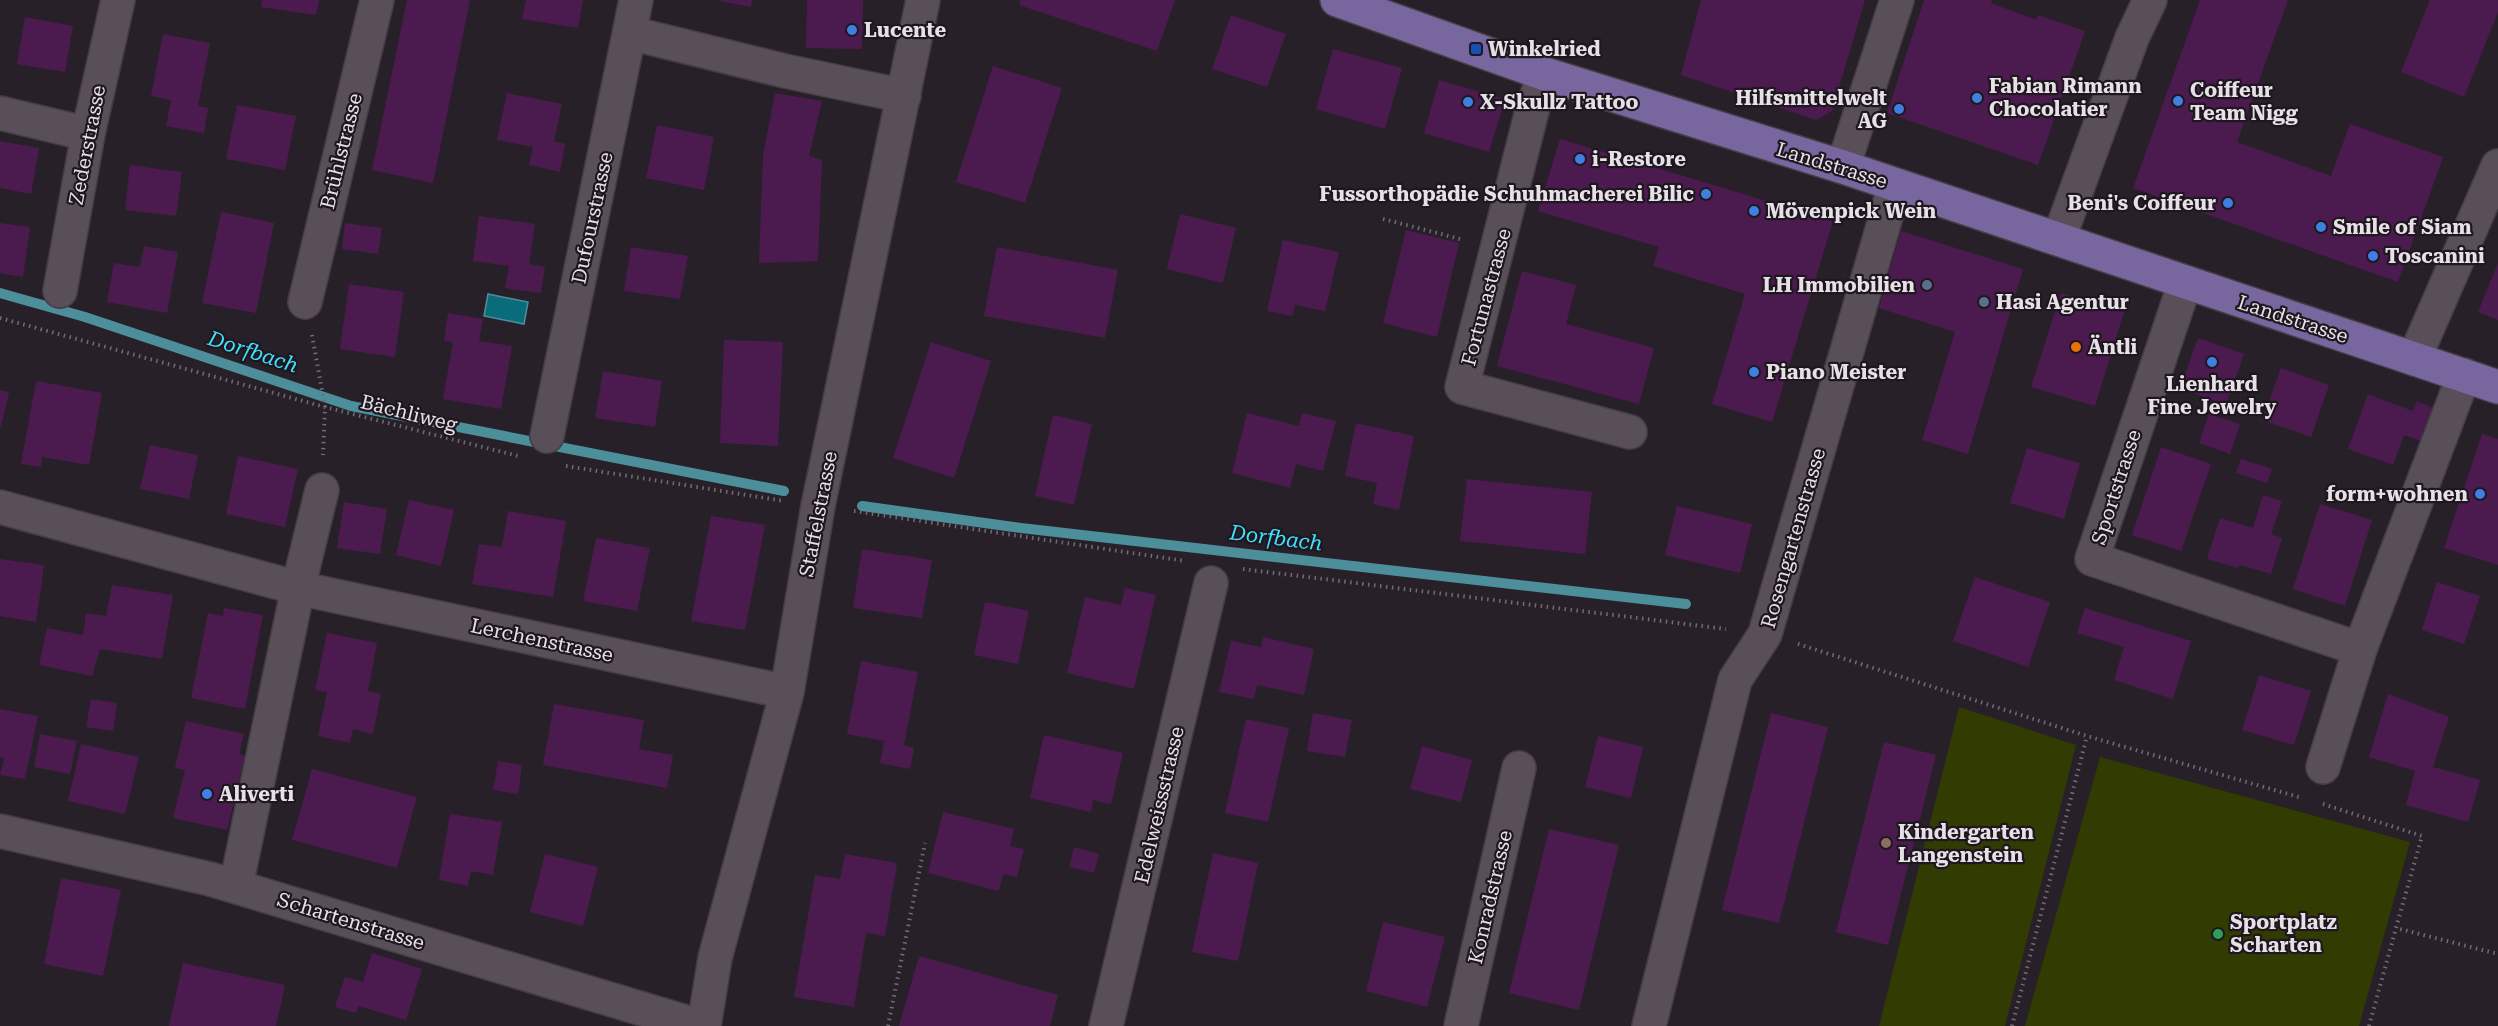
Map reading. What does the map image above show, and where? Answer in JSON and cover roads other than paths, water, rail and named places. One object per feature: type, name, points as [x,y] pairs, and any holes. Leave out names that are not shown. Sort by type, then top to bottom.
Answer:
[{"type":"main road","name":"Landstrasse","points":[[1337,0],[1545,74],[1843,167],[2498,387]]},
{"type":"street","name":"Zederstrasse","points":[[60,291],[88,135],[118,0]]},
{"type":"street","name":"Brühlstrasse","points":[[305,302],[377,0]]},
{"type":"street","name":"Dufourstrasse","points":[[551,450],[636,0]]},
{"type":"street","name":"Staffelstrasse","points":[[704,1026],[715,958],[787,692],[818,506],[923,0]]},
{"type":"street","points":[[1843,167],[1898,0]]},
{"type":"street","points":[[2059,238],[2132,38],[2150,0]]},
{"type":"street","points":[[630,33],[904,96]]},
{"type":"street","name":"Fortunastrasse","points":[[1545,74],[1534,103],[1462,387],[1630,432]]},
{"type":"street","points":[[0,113],[88,135]]},
{"type":"street","points":[[2414,358],[2498,166]]},
{"type":"street","name":"Rosengartenstrasse","points":[[1649,1026],[1735,680],[1765,634],[1895,185]]},
{"type":"street","name":"Sportstrasse","points":[[2185,283],[2092,559],[2360,649]]},
{"type":"street","points":[[2323,767],[2360,649],[2464,375]]},
{"type":"street","points":[[236,886],[298,588],[322,490]]},
{"type":"street","name":"Lerchenstrasse","points":[[0,507],[298,588],[787,692]]},
{"type":"street","name":"Edelweissstrasse","points":[[1106,1026],[1211,583]]},
{"type":"street","name":"Konradstrasse","points":[[1461,1026],[1518,768]]},
{"type":"street","name":"Schartenstrasse","points":[[0,831],[236,886],[699,1026]]},
{"type":"water","points":[[488,294],[528,302],[524,324],[484,316]]},
{"type":"waterway","name":"Dorfbach","points":[[0,293],[85,317],[351,406],[784,491]]},
{"type":"waterway","name":"Dorfbach","points":[[862,506],[1021,528],[1686,604]]},
{"type":"place","name":"Lucente","points":[[852,30]]},
{"type":"place","name":"Winkelried","points":[[1476,49]]},
{"type":"place","name":"Fabian Rimann Chocolatier","points":[[1977,98]]},
{"type":"place","name":"Coiffeur Team Nigg","points":[[2178,101]]},
{"type":"place","name":"X-Skullz Tattoo","points":[[1468,102]]},
{"type":"place","name":"Hilfsmittelwelt AG","points":[[1899,109]]},
{"type":"place","name":"i-Restore","points":[[1580,159]]},
{"type":"place","name":"Fussorthopädie Schuhmacherei Bilic","points":[[1706,194]]},
{"type":"place","name":"Beni's Coiffeur","points":[[2228,203]]},
{"type":"place","name":"Mövenpick Wein","points":[[1754,211]]},
{"type":"place","name":"Smile of Siam","points":[[2321,227]]},
{"type":"place","name":"Toscanini","points":[[2373,256]]},
{"type":"place","name":"LH Immobilien","points":[[1927,285]]},
{"type":"place","name":"Hasi Agentur","points":[[1984,302]]},
{"type":"place","name":"Äntli","points":[[2076,347]]},
{"type":"place","name":"Lienhard Fine Jewelry","points":[[2212,362]]},
{"type":"place","name":"Piano Meister","points":[[1754,372]]},
{"type":"place","name":"form+wohnen","points":[[2480,494]]},
{"type":"place","name":"Aliverti","points":[[207,794]]},
{"type":"place","name":"Kindergarten Langenstein","points":[[1886,843]]},
{"type":"place","name":"Sportplatz Scharten","points":[[2218,934]]}]
